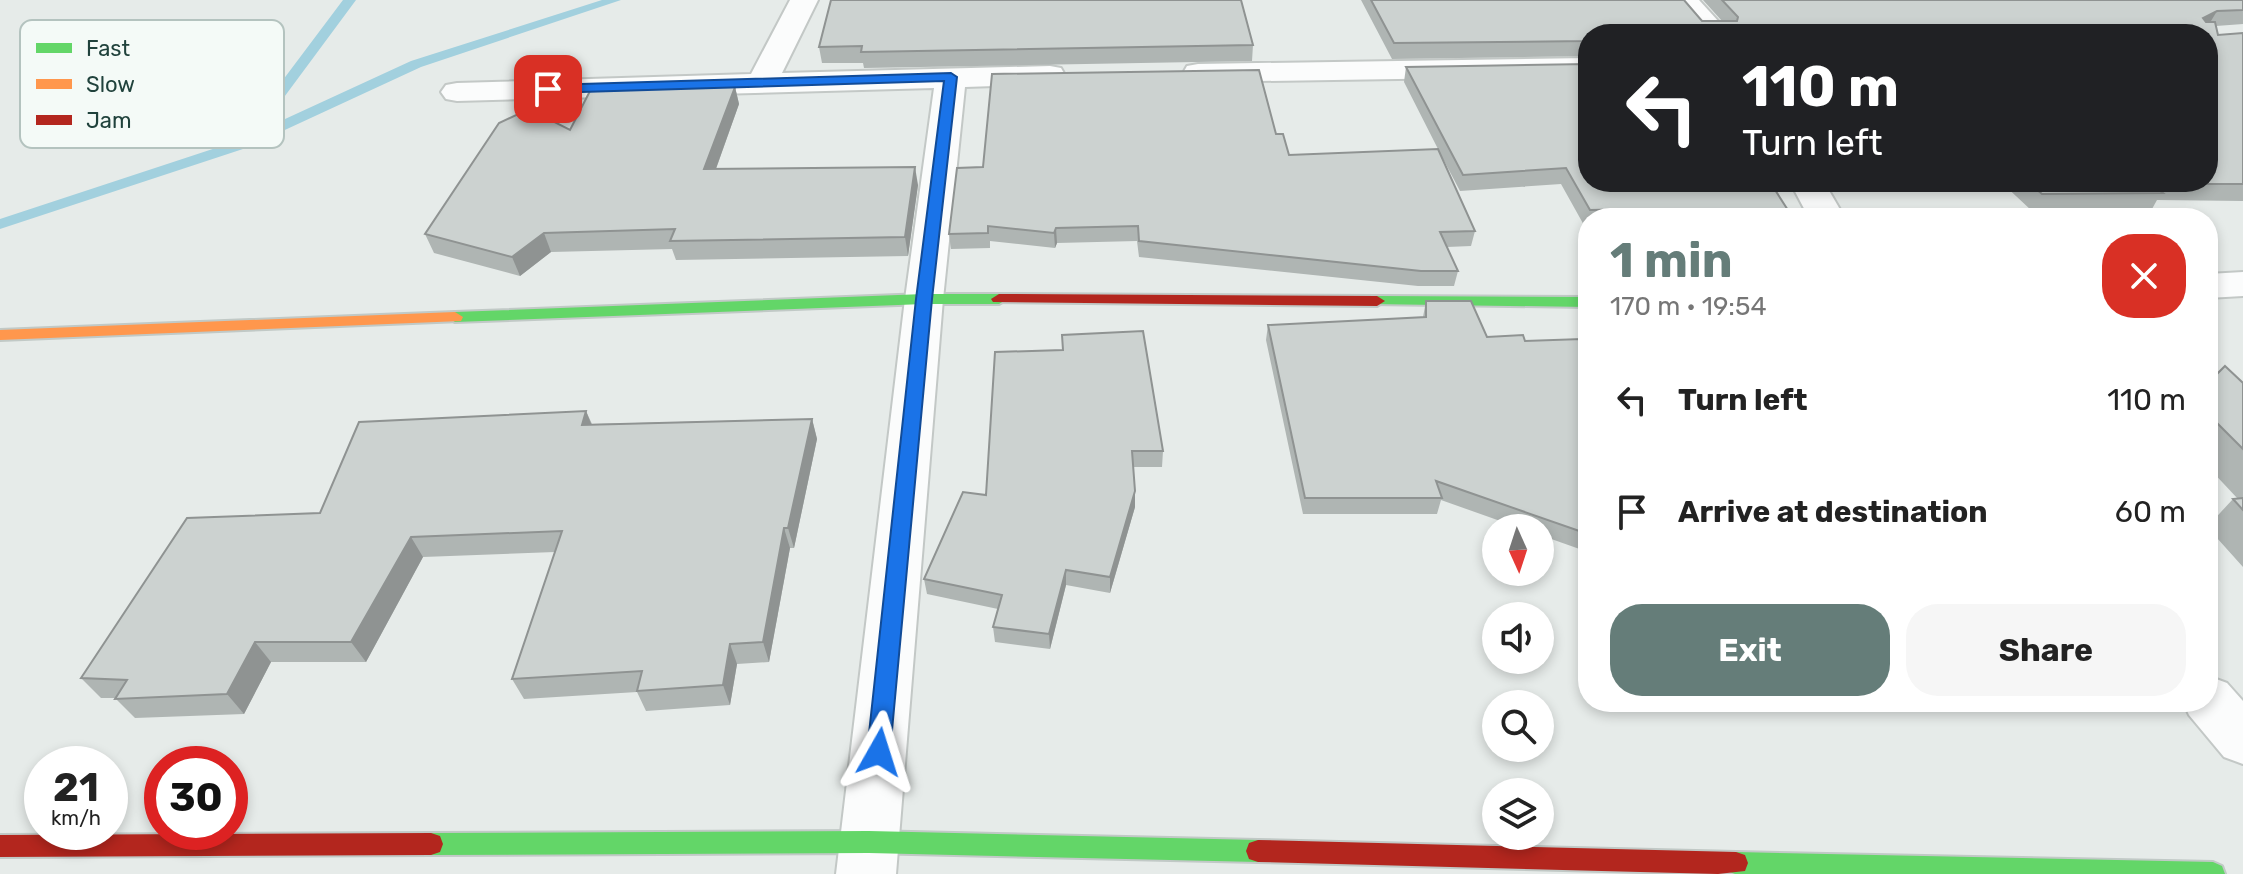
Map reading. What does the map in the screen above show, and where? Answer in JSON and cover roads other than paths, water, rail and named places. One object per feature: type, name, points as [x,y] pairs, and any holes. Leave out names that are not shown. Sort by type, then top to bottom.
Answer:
[{"type":"street","points":[[762,83],[804,0]]},
{"type":"street","points":[[1684,0],[1706,24]]},
{"type":"street","points":[[1174,73],[1578,67]]},
{"type":"street","points":[[457,92],[1078,75]]},
{"type":"street","points":[[868,858],[924,299],[951,77]]},
{"type":"street","points":[[2218,285],[2243,284]]},
{"type":"street","points":[[0,335],[924,299],[1578,302]]},
{"type":"street","points":[[2218,711],[2243,740]]},
{"type":"street","points":[[0,846],[521,859],[868,858],[2213,874]]},
{"type":"waterway","points":[[284,88],[350,0]]},
{"type":"waterway","points":[[284,125],[416,64],[615,0]]},
{"type":"waterway","points":[[0,224],[232,148]]}]
